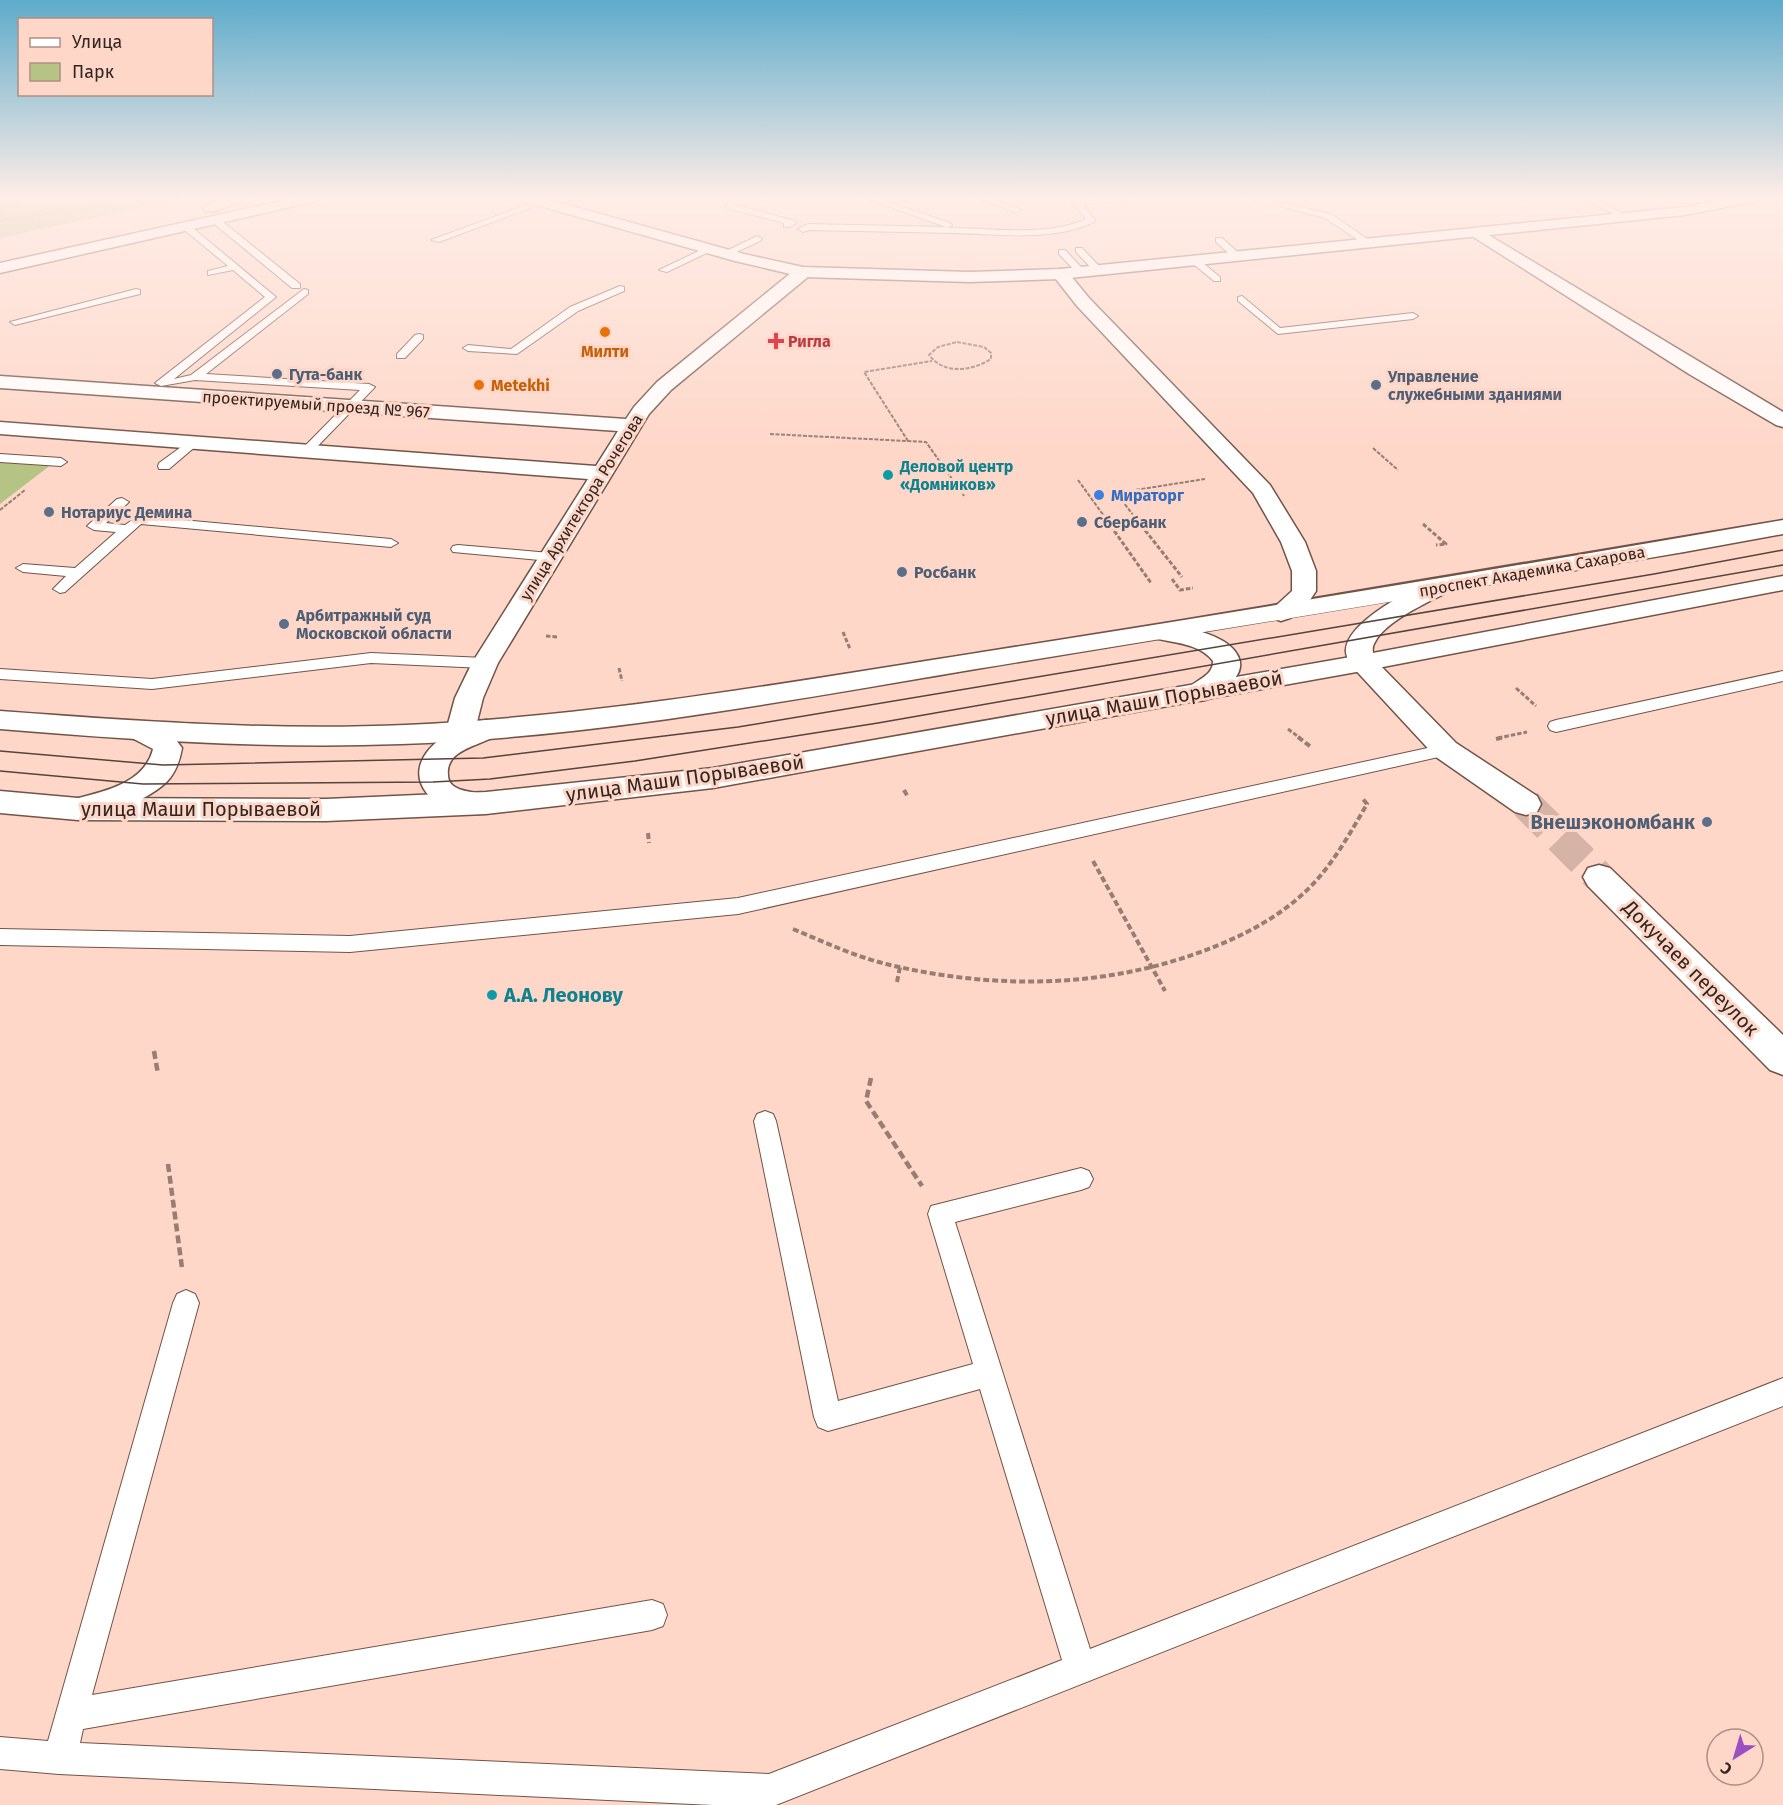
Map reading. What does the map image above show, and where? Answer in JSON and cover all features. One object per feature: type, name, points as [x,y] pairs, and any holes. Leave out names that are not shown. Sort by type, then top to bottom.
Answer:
[{"type":"main road","name":"улица Архитектора Рочегова","points":[[460,731],[469,698],[484,663],[641,411],[664,386],[792,281]]},
{"type":"main road","points":[[0,720],[142,731],[330,735],[460,731],[663,710],[1281,613],[1297,601],[1304,591],[1304,571],[1293,542],[1262,490],[1066,281]]},
{"type":"main road","points":[[1553,281],[1783,421]]},
{"type":"main road","name":"проектируемый проезд № 967","points":[[0,382],[156,387],[351,406],[631,426]]},
{"type":"main road","points":[[94,435],[156,387]]},
{"type":"main road","points":[[0,428],[601,473]]},
{"type":"main road","name":"проспект Академика Сахарова","points":[[1281,613],[1783,527]]},
{"type":"main road","points":[[1362,663],[1783,583]]},
{"type":"main road","points":[[1437,588],[1406,602],[1383,619],[1362,640],[1359,649],[1362,663],[1446,750],[1526,804]]},
{"type":"main road","points":[[1163,632],[1204,640],[1216,647],[1223,655],[1226,664],[1225,673],[1220,680],[1198,692]]},
{"type":"main road","name":"улица Маши Порываевой","points":[[0,802],[78,809],[294,810],[486,803],[712,778],[1362,663]]},
{"type":"main road","points":[[486,803],[467,803],[452,799],[440,792],[433,782],[432,771],[436,759],[446,748],[460,738],[493,727]]},
{"type":"main road","points":[[78,809],[111,801],[129,793],[158,773],[168,748],[161,740],[142,731]]},
{"type":"main road","name":"Докучаев переулок","points":[[1599,877],[1783,1059]]},
{"type":"lane","points":[[156,387],[271,297],[252,281]]},
{"type":"lane","points":[[195,377],[300,289],[291,281]]},
{"type":"lane","points":[[468,348],[513,352],[574,309],[620,289]]},
{"type":"lane","points":[[15,322],[136,292]]},
{"type":"lane","points":[[1242,299],[1278,331],[1413,316]]},
{"type":"lane","points":[[401,356],[419,337]]},
{"type":"lane","points":[[156,387],[195,377],[371,385],[306,451]]},
{"type":"lane","points":[[164,466],[192,442]]},
{"type":"lane","points":[[0,458],[62,462]]},
{"type":"lane","points":[[122,502],[94,525],[129,529]]},
{"type":"lane","points":[[60,589],[138,520],[390,543]]},
{"type":"lane","points":[[458,549],[550,557]]},
{"type":"lane","points":[[22,568],[77,573]]},
{"type":"lane","points":[[0,674],[152,684],[370,658],[484,663]]},
{"type":"lane","points":[[1556,726],[1783,676]]},
{"type":"lane","points":[[0,937],[350,944],[738,906],[1446,750]]},
{"type":"lane","points":[[765,1121],[828,1417],[989,1373]]},
{"type":"lane","points":[[1080,1668],[940,1214],[1081,1179]]},
{"type":"lane","points":[[59,1758],[186,1303]]},
{"type":"lane","points":[[0,1753],[770,1798],[1080,1668],[1783,1392]]},
{"type":"lane","points":[[70,1715],[652,1615]]},
{"type":"path","points":[[909,441],[864,372],[932,361],[956,369],[971,369],[991,360],[991,353],[984,347],[972,343],[943,344],[933,348],[929,355],[932,361]]},
{"type":"path","points":[[770,434],[926,442],[964,496]]},
{"type":"path","points":[[1373,448],[1398,470]]},
{"type":"path","points":[[1182,577],[1116,493],[1209,478]]},
{"type":"path","points":[[1078,480],[1151,583]]},
{"type":"path","points":[[1423,524],[1446,544],[1436,545]]},
{"type":"path","points":[[1172,579],[1180,590],[1193,588]]},
{"type":"path","points":[[843,632],[850,650]]},
{"type":"path","points":[[546,636],[558,637]]},
{"type":"path","points":[[619,668],[622,685]]},
{"type":"path","points":[[1516,688],[1556,726]]},
{"type":"path","points":[[1446,750],[1556,726]]},
{"type":"path","points":[[904,790],[908,797]]},
{"type":"path","points":[[838,948],[900,967],[995,982],[1050,983],[1105,978],[1152,969],[1204,952],[1246,933],[1283,911],[1313,885],[1336,857],[1352,830]]},
{"type":"path","points":[[1076,831],[1165,991]]},
{"type":"path","points":[[648,833],[649,843]]},
{"type":"path","points":[[897,982],[900,967]]},
{"type":"path","points":[[154,1051],[158,1074]]},
{"type":"path","points":[[871,1078],[866,1101],[940,1214]]},
{"type":"path","points":[[168,1164],[186,1303]]},
{"type":"green space","points":[[0,460],[52,464],[0,504]]},
{"type":"tunnel","points":[[1526,804],[1599,877]]},
{"type":"tram line","points":[[0,751],[163,765],[483,758],[738,727],[1654,574],[1783,550]]},
{"type":"tram line","points":[[0,771],[143,784],[433,782],[490,779],[635,761],[878,723],[1783,565]]},
{"type":"place","name":"Милти","points":[[605,332]]},
{"type":"place","name":"Ригла","points":[[776,341]]},
{"type":"place","name":"Гута-банк","points":[[277,374]]},
{"type":"place","name":"Metekhi","points":[[479,385]]},
{"type":"place","name":"Управление служебными зданиями","points":[[1376,385]]},
{"type":"place","name":"Деловой центр «Домников»","points":[[888,475]]},
{"type":"place","name":"Мираторг","points":[[1099,495]]},
{"type":"place","name":"Нотариус Демина","points":[[49,512]]},
{"type":"place","name":"Сбербанк","points":[[1082,522]]},
{"type":"place","name":"Росбанк","points":[[902,572]]},
{"type":"place","name":"Арбитражный суд Московской области","points":[[284,624]]},
{"type":"place","name":"Внешэкономбанк","points":[[1707,822]]},
{"type":"place","name":"А.А. Леонову","points":[[492,995]]}]
